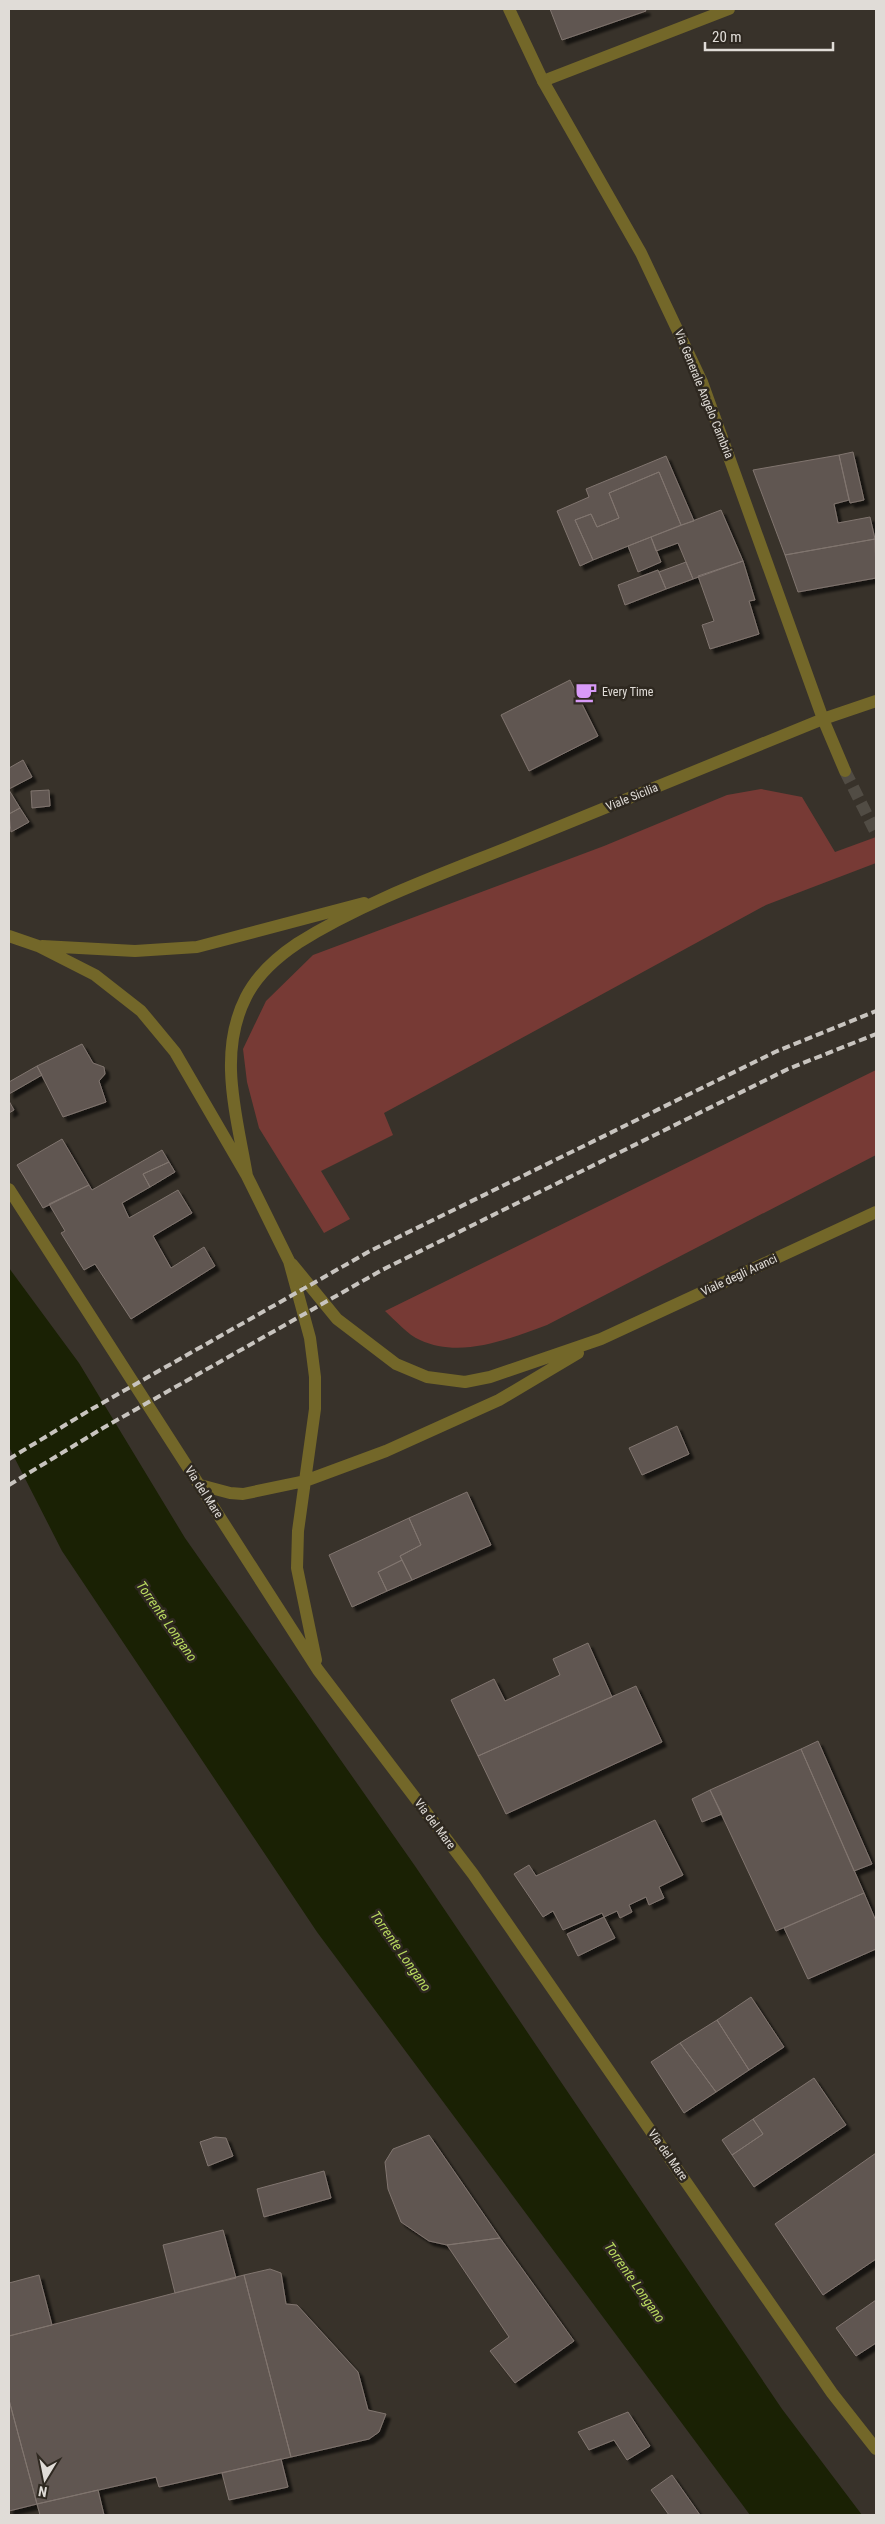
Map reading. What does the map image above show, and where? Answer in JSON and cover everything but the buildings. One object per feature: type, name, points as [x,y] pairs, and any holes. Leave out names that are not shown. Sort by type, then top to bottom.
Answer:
[{"type":"street","name":"Via Generale Angelo Cambria","points":[[509,9],[543,81],[641,253],[698,374],[823,720],[845,771]]},
{"type":"street","points":[[543,81],[729,9]]},
{"type":"street","name":"Viale Sicilia","points":[[388,896],[823,720],[876,701]]},
{"type":"street","points":[[9,942],[38,946],[135,951],[197,947],[388,896]]},
{"type":"street","points":[[247,1176],[232,1090],[229,1053],[235,1022],[247,995],[265,970],[297,944],[388,896]]},
{"type":"street","points":[[9,936],[38,946],[95,975],[141,1011],[175,1052],[247,1176],[290,1261],[310,1338],[315,1377],[315,1408],[298,1531],[297,1568],[318,1670]]},
{"type":"street","name":"Via del Mare","points":[[9,1189],[318,1670],[473,1874],[832,2393],[876,2449]]},
{"type":"street","name":"Viale degli Aranci","points":[[601,1339],[876,1212]]},
{"type":"street","points":[[290,1261],[337,1318],[396,1364],[427,1377],[465,1382],[490,1377],[601,1339]]},
{"type":"street","points":[[200,1485],[230,1493],[243,1494],[305,1481],[386,1451],[499,1400],[601,1339]]},
{"type":"shaded area","points":[[761,789],[802,797],[835,852],[876,837],[876,863],[766,905],[384,1113],[393,1135],[321,1171],[350,1219],[324,1233],[259,1128],[247,1082],[243,1049],[266,1001],[313,955],[604,846],[727,795]]},
{"type":"shaded area","points":[[876,1070],[876,1155],[547,1325],[484,1345],[452,1348],[415,1338],[385,1311]]},
{"type":"water","name":"Torrente Longano","points":[[9,1268],[79,1363],[185,1538],[415,1866],[782,2409],[862,2515],[750,2515],[317,1932],[62,1551],[9,1447]]},
{"type":"tunnel","points":[[845,771],[876,833]]},
{"type":"railway","points":[[9,1459],[90,1410],[370,1251],[775,1052],[876,1011]]},
{"type":"railway","points":[[9,1485],[103,1428],[382,1270],[788,1069],[876,1034]]},
{"type":"place","name":"Every Time","points":[[586,692]]}]
